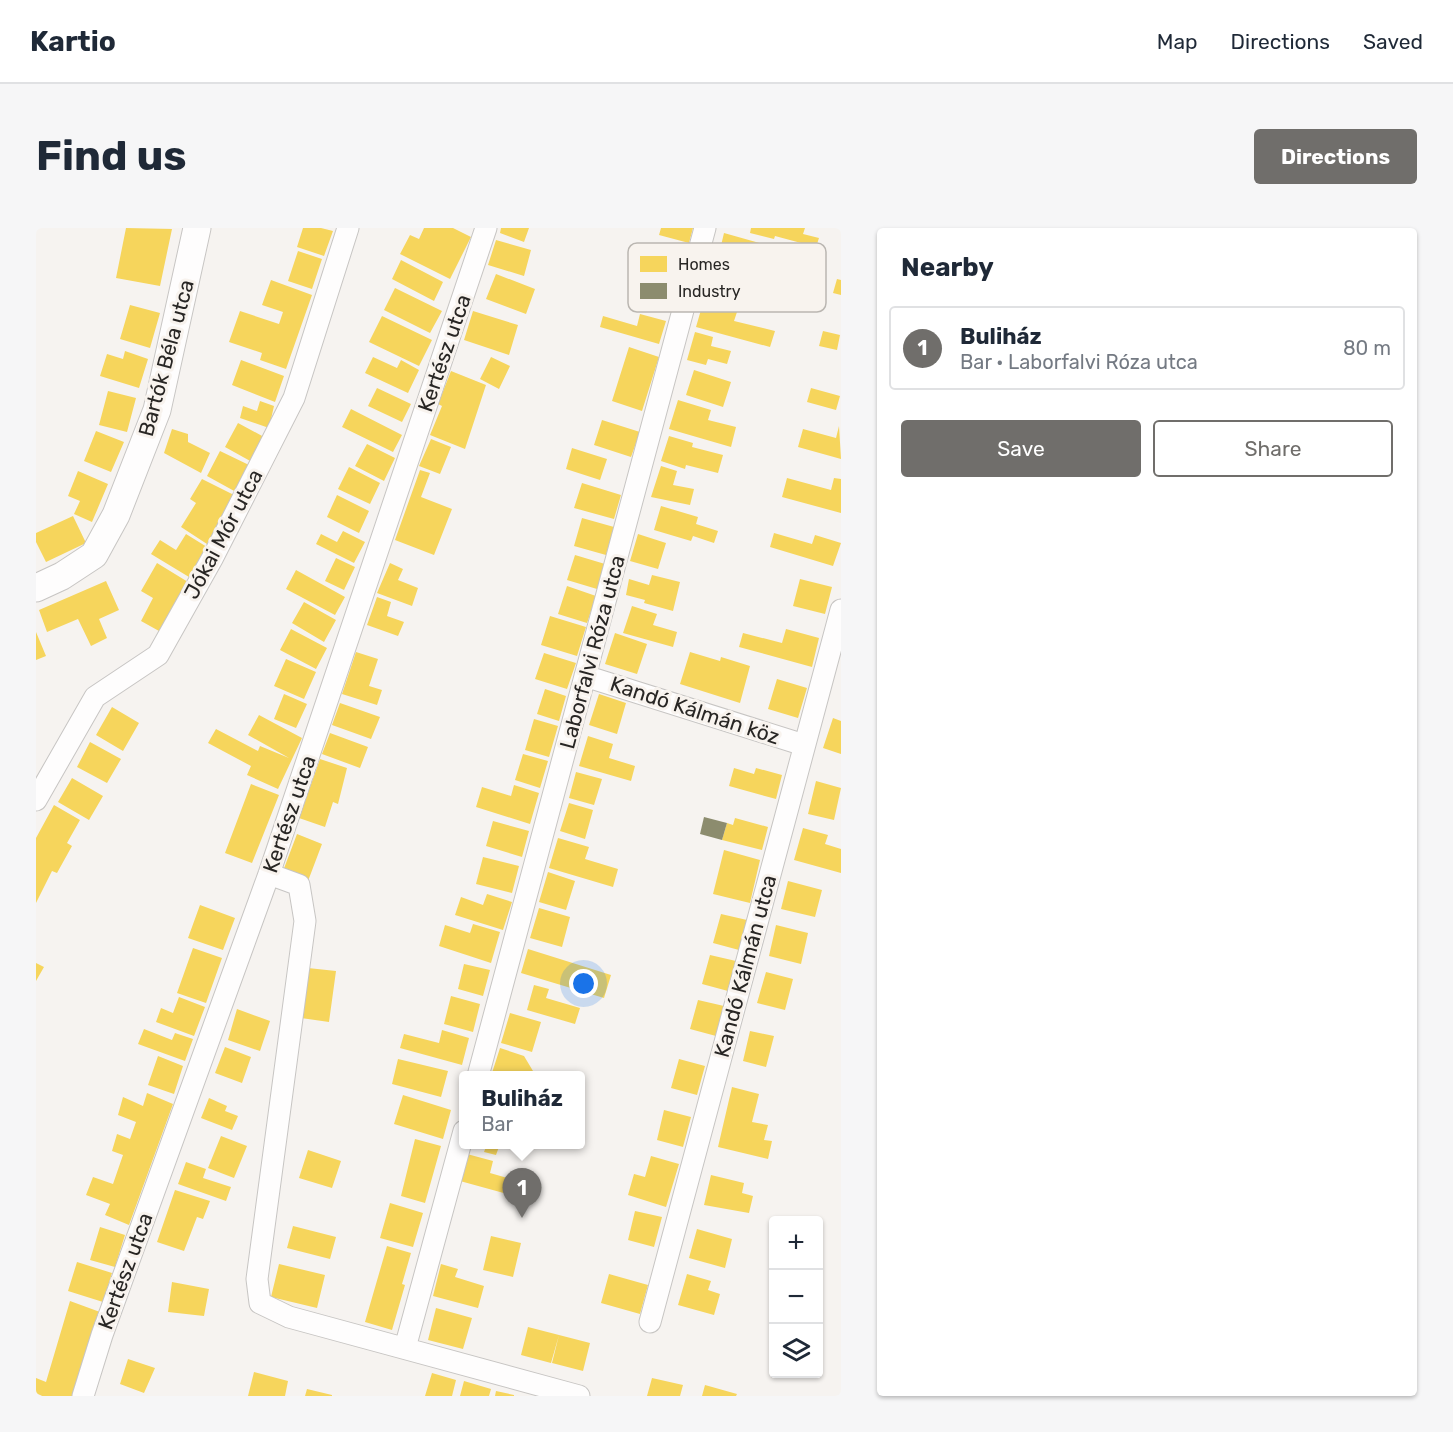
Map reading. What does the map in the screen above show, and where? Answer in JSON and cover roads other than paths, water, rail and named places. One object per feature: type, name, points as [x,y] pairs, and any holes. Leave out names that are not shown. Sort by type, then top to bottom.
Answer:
[{"type":"street","name":"Bartók Béla utca","points":[[36,588],[62,576],[94,555],[116,515],[157,410],[197,228]]},
{"type":"street","name":"Jókai Mór utca","points":[[36,800],[95,697],[159,655],[213,557],[294,398],[348,228]]},
{"type":"street","name":"Kertész utca","points":[[83,1396],[118,1290],[268,874],[486,228]]},
{"type":"street","name":"Laborfalvi Róza utca","points":[[701,243],[705,228]]},
{"type":"street","name":"Laborfalvi Róza utca","points":[[479,1071],[682,312]]},
{"type":"street","name":"Kandó Kálmán utca","points":[[650,1322],[841,610]]},
{"type":"street","name":"Kandó Kálmán köz","points":[[585,676],[804,745]]},
{"type":"street","points":[[268,874],[299,885],[304,921],[257,1279],[260,1303],[289,1317],[579,1396]]},
{"type":"street","points":[[405,1348],[459,1149]]},
{"type":"place","name":"Buliház","points":[[522,1218]]}]
